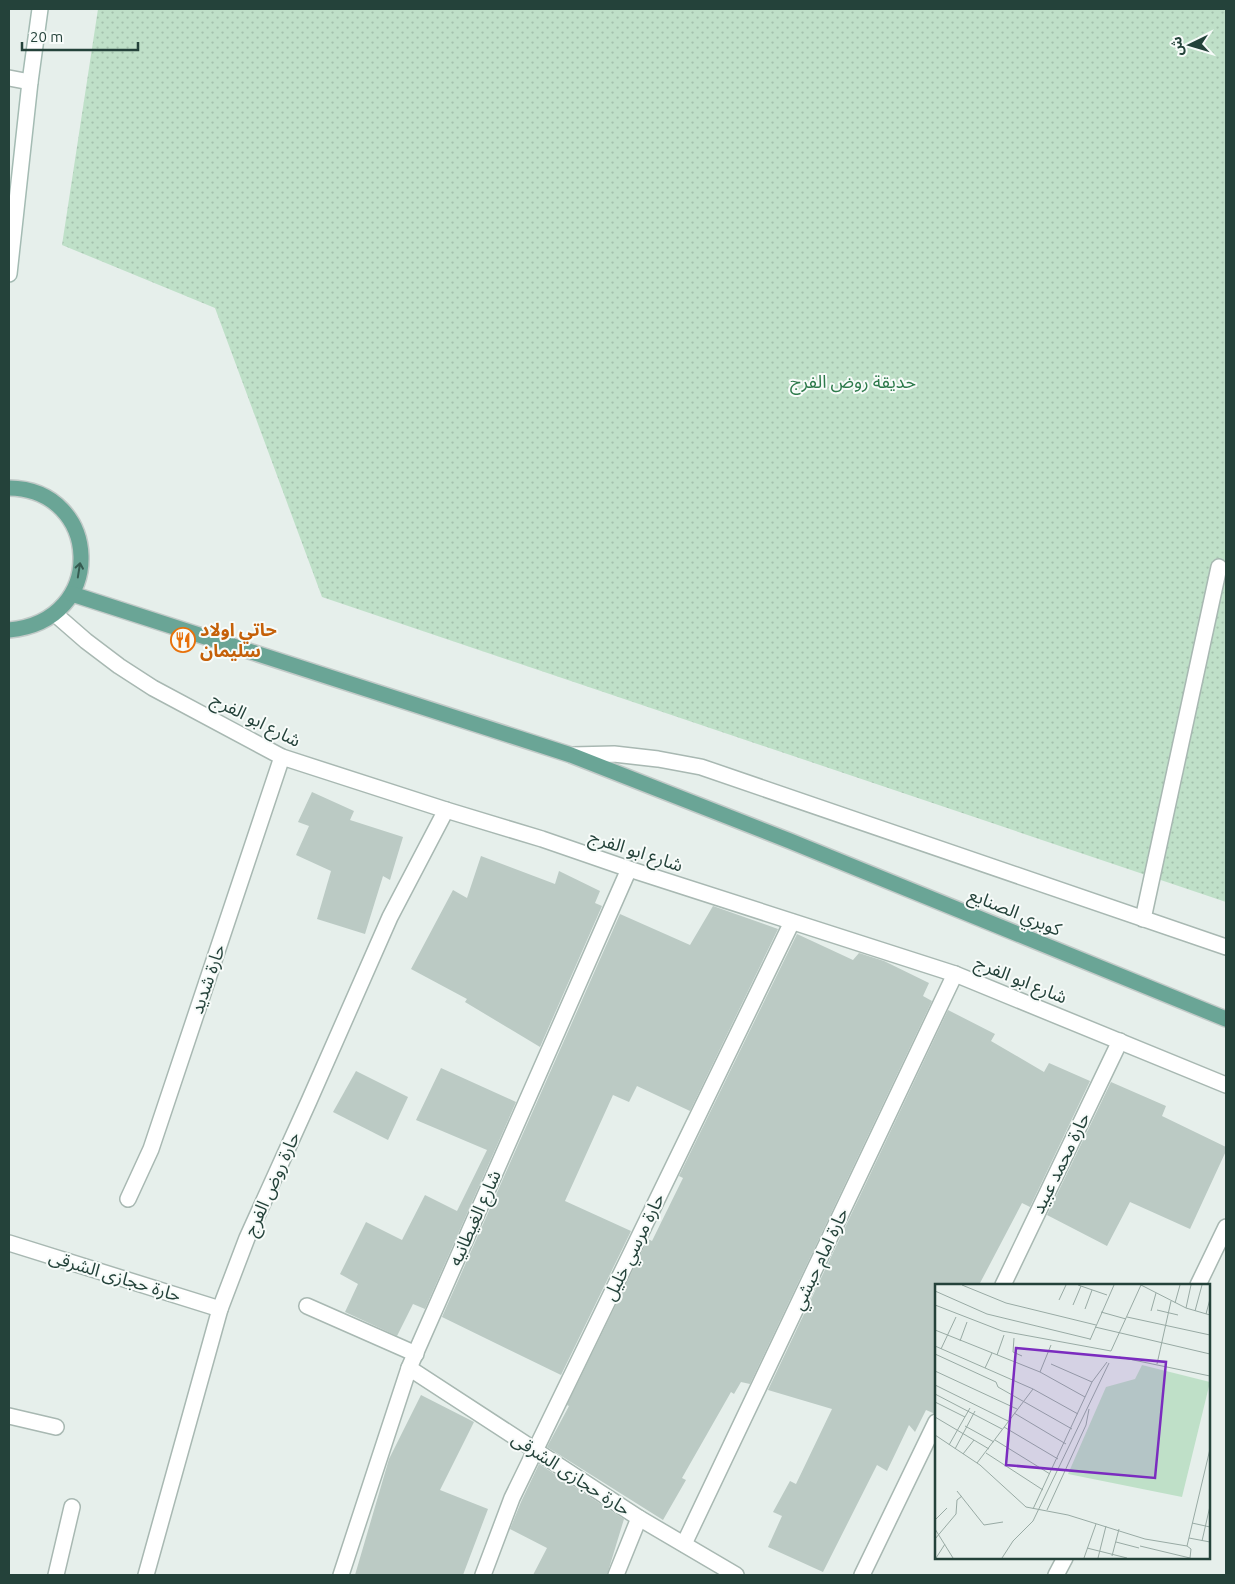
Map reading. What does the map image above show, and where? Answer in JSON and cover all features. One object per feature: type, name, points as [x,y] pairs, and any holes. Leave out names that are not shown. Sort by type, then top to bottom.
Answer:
[{"type":"main road","points":[[9,488],[22,488],[44,495],[62,509],[75,528],[81,550],[80,573],[72,594],[65,605],[55,614],[33,626],[9,630]]},
{"type":"main road","points":[[72,594],[570,755]]},
{"type":"main road","name":"كوبري الصنايع","points":[[570,755],[790,841],[1226,1019]]},
{"type":"street","points":[[9,274],[40,9]]},
{"type":"street","points":[[9,78],[30,82]]},
{"type":"street","points":[[1143,919],[1220,567]]},
{"type":"street","name":"شارع ابو الفرج","points":[[55,614],[119,666],[153,688],[282,757],[955,974],[1226,1085]]},
{"type":"street","points":[[570,755],[614,754],[658,759],[700,767],[1226,947]]},
{"type":"street","name":"حارة شديد","points":[[128,1199],[151,1149],[282,757]]},
{"type":"street","name":"حارة روض الفرج","points":[[146,1575],[220,1309],[246,1238],[390,917],[446,810]]},
{"type":"street","name":"شارع الغيطانيه","points":[[341,1575],[409,1368],[629,869]]},
{"type":"street","name":"حارة مرسي خليل","points":[[483,1575],[512,1498],[792,922]]},
{"type":"street","name":"حارة امام حبشي","points":[[684,1544],[955,974]]},
{"type":"street","name":"حارة محمد عبيد","points":[[1002,1284],[1120,1041]]},
{"type":"street","points":[[1198,1284],[1226,1227]]},
{"type":"street","name":"حارة حجازى الشرقى","points":[[9,1243],[220,1309]]},
{"type":"street","points":[[307,1306],[416,1354]]},
{"type":"street","name":"حارة حجازى الشرقى","points":[[409,1368],[638,1518],[736,1575]]},
{"type":"street","points":[[9,1416],[56,1427]]},
{"type":"street","points":[[862,1575],[935,1424]]},
{"type":"street","points":[[56,1575],[72,1506]]},
{"type":"street","points":[[616,1575],[638,1518]]},
{"type":"street","points":[[1056,1575],[1064,1559]]},
{"type":"green space","name":"حديقة روض الفرج","points":[[98,9],[1226,9],[1226,902],[322,597],[215,308],[62,245]]},
{"type":"building","points":[[312,792],[354,811],[350,820],[403,837],[390,880],[383,876],[365,934],[317,919],[331,871],[296,855],[309,826],[298,822]]},
{"type":"building","points":[[481,856],[555,884],[559,871],[600,891],[595,903],[602,906],[540,1047],[465,1002],[467,999],[411,969],[453,890],[467,898]]},
{"type":"building","points":[[713,906],[778,929],[690,1111],[637,1086],[629,1102],[613,1095],[565,1201],[631,1231],[561,1375],[442,1317],[620,914],[690,945]]},
{"type":"building","points":[[797,934],[853,960],[859,953],[884,961],[929,983],[923,996],[932,1001],[750,1384],[741,1382],[734,1394],[731,1392],[682,1478],[686,1480],[663,1520],[547,1447],[569,1406],[567,1405],[648,1239],[652,1241],[683,1178],[679,1176]]},
{"type":"building","points":[[948,1010],[995,1034],[991,1041],[1044,1072],[1049,1063],[1090,1081],[1030,1207],[1022,1203],[980,1284],[935,1284],[935,1413],[926,1410],[915,1432],[909,1425],[887,1471],[877,1465],[823,1572],[768,1547],[782,1516],[773,1512],[790,1481],[796,1484],[832,1409],[768,1390]]},
{"type":"building","points":[[441,1068],[516,1102],[425,1309],[413,1304],[397,1336],[345,1312],[358,1284],[340,1274],[366,1222],[402,1240],[425,1195],[457,1211],[487,1150],[416,1120]]},
{"type":"building","points":[[356,1071],[408,1097],[388,1140],[333,1112]]},
{"type":"building","points":[[1111,1082],[1166,1106],[1162,1116],[1226,1147],[1226,1151],[1190,1229],[1130,1202],[1107,1246],[1047,1215]]},
{"type":"building","points":[[421,1395],[474,1422],[440,1490],[488,1509],[463,1575],[355,1575],[389,1459]]},
{"type":"building","points":[[539,1464],[624,1519],[607,1575],[533,1575],[547,1548],[510,1529]]},
{"type":"place","name":"حاتي اولاد سليمان","points":[[183,640]]}]
